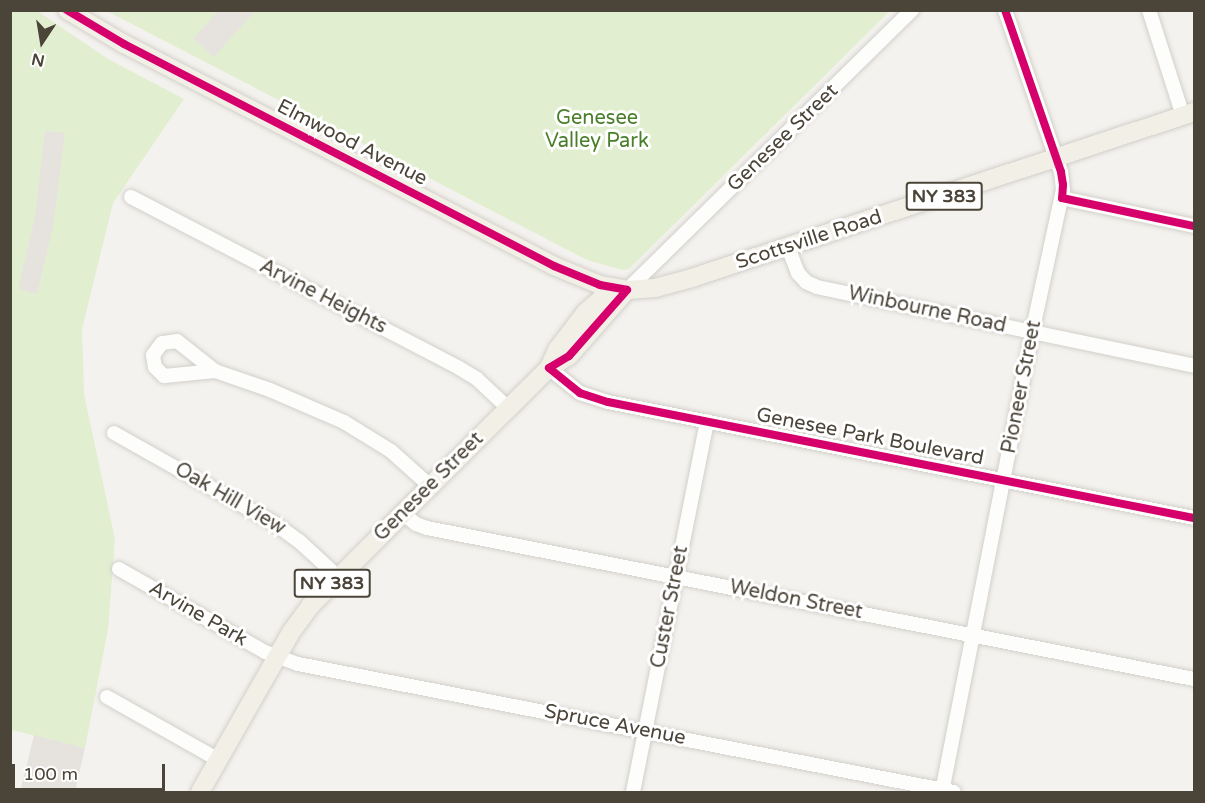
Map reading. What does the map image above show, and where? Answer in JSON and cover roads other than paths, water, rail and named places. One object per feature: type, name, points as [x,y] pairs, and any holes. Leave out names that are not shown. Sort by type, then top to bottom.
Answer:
[{"type":"main road","name":"Elmwood Avenue","points":[[67,10],[138,51],[554,266],[600,285],[627,290]]},
{"type":"main road","name":"Scottsville Road","points":[[627,290],[646,289],[679,282],[1189,114]]},
{"type":"main road","name":"Genesee Street","points":[[200,792],[304,613],[549,368],[569,356],[627,290]]},
{"type":"street","name":"Genesee Street","points":[[627,290],[912,10]]},
{"type":"street","name":"Pioneer Street","points":[[946,792],[973,636],[1032,333],[1062,198],[1063,179],[1005,10]]},
{"type":"street","points":[[1149,10],[1189,114]]},
{"type":"street","name":"Arvine Heights","points":[[131,197],[459,368],[477,379],[508,408]]},
{"type":"street","points":[[1062,198],[1194,226]]},
{"type":"street","name":"Winbourne Road","points":[[788,247],[798,273],[811,285],[1194,366]]},
{"type":"street","name":"Genesee Park Boulevard","points":[[549,368],[571,387],[590,397],[1194,518]]},
{"type":"street","points":[[215,371],[270,390],[357,429],[391,451],[430,486]]},
{"type":"street","name":"Custer Street","points":[[633,792],[707,421]]},
{"type":"street","name":"Oak Hill View","points":[[114,433],[274,523],[299,541],[338,577]]},
{"type":"street","name":"Weldon Street","points":[[402,513],[421,526],[1194,679]]},
{"type":"street","name":"Arvine Park","points":[[119,569],[277,657]]},
{"type":"street","name":"Spruce Avenue","points":[[277,657],[298,664],[946,792]]},
{"type":"street","points":[[107,697],[219,760]]},
{"type":"park label","name":"Genesee Valley Park","points":[[597,130]]}]
